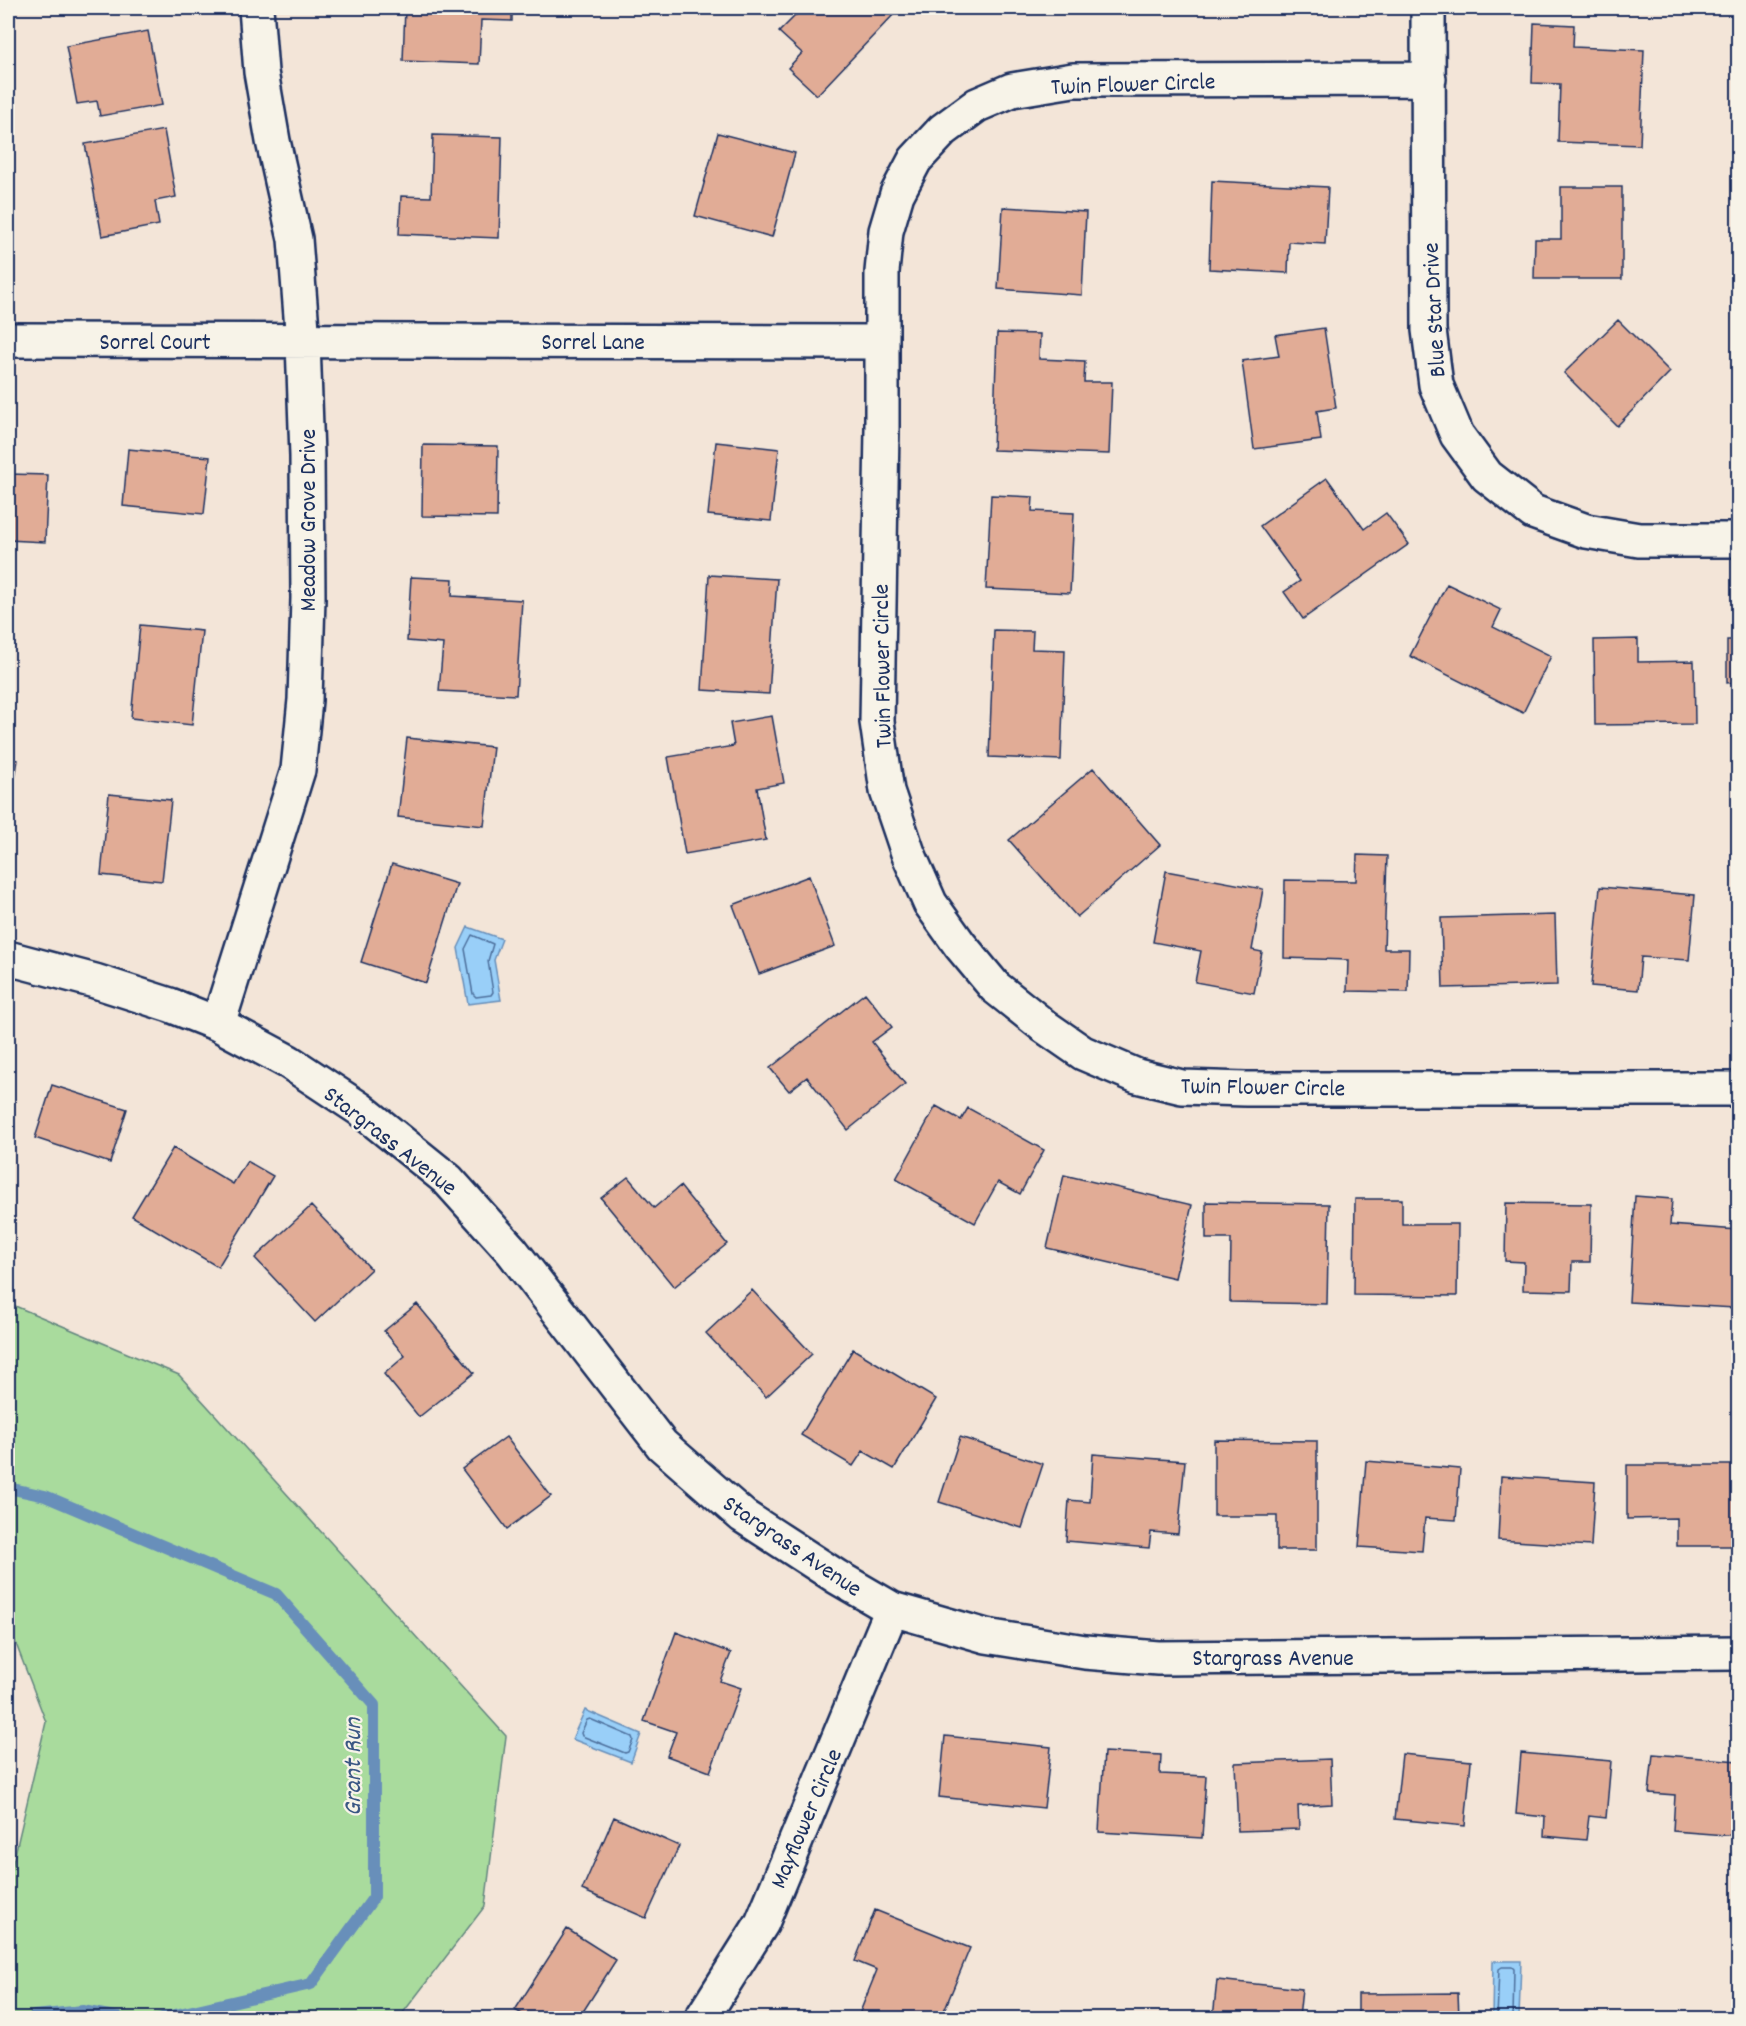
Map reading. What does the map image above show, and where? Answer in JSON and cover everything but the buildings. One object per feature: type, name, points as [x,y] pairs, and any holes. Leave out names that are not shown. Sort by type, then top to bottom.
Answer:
[{"type":"street","name":"Meadow Grove Drive","points":[[218,1024],[298,770],[305,700],[308,598],[303,342],[295,239],[273,141],[261,72],[256,8]]},
{"type":"street","name":"Blue Star Drive","points":[[1428,8],[1429,330],[1436,385],[1457,435],[1487,476],[1533,512],[1586,531],[1639,540],[1738,540]]},
{"type":"street","name":"Twin Flower Circle","points":[[1429,78],[1073,80],[1012,90],[977,105],[943,129],[915,160],[897,194],[886,231],[882,272],[877,722],[887,791],[908,853],[930,903],[960,945],[995,987],[1044,1026],[1083,1053],[1137,1076],[1182,1087],[1246,1089],[1738,1089]]},
{"type":"street","name":"Sorrel Court","points":[[8,340],[303,342]]},
{"type":"street","name":"Sorrel Lane","points":[[303,342],[882,342]]},
{"type":"street","name":"Stargrass Avenue","points":[[8,958],[95,981],[170,1005],[218,1024],[289,1062],[360,1110],[448,1180],[512,1251],[662,1445],[743,1516],[837,1577],[892,1609],[986,1636],[1085,1652],[1158,1658],[1738,1653]]},
{"type":"street","name":"Mayflower Circle","points":[[702,2019],[762,1923],[892,1609]]},
{"type":"green space","points":[[8,1303],[179,1375],[506,1736],[485,1906],[399,2018],[8,2018],[8,1884],[46,1722],[8,1623]]},
{"type":"water","points":[[468,927],[502,939],[494,960],[501,1000],[468,1004],[458,948]]},
{"type":"water","points":[[585,1710],[641,1734],[631,1762],[572,1739]]},
{"type":"water","points":[[1493,1961],[1521,1961],[1519,2018],[1492,2018]]},
{"type":"waterway","name":"Grant Run","points":[[8,1488],[45,1496],[276,1594],[374,1705],[374,1897],[311,1984],[162,2018]]},
{"type":"waterway","name":"Grant Run","points":[[33,2018],[83,2011],[119,2018]]}]
